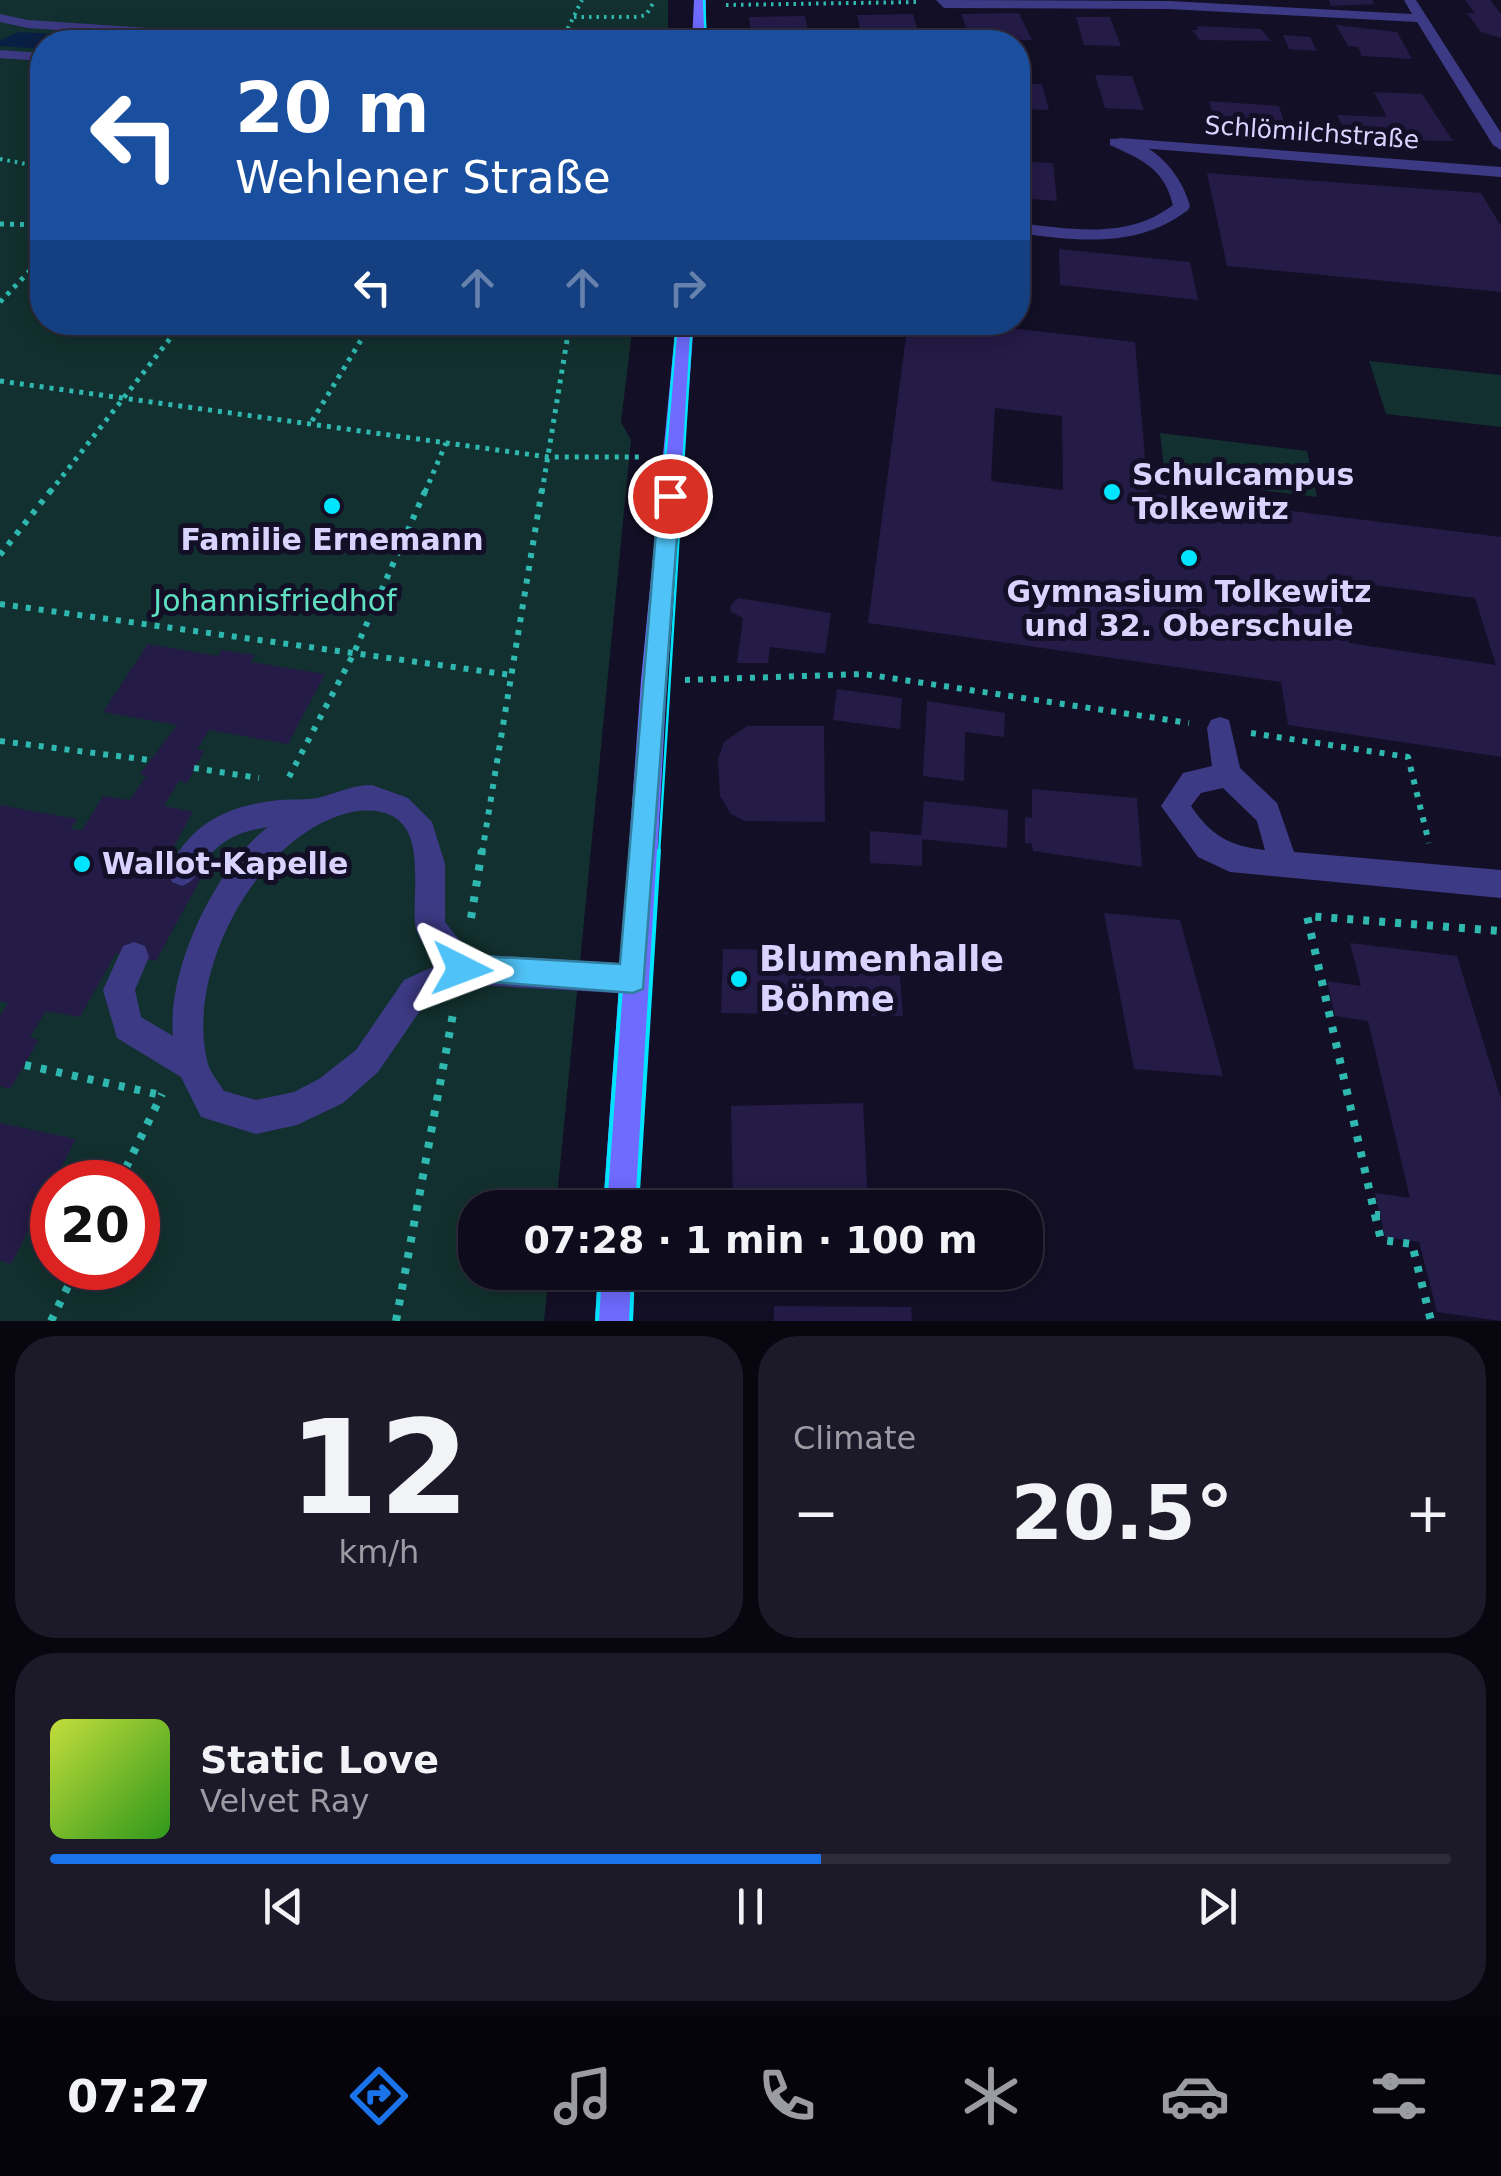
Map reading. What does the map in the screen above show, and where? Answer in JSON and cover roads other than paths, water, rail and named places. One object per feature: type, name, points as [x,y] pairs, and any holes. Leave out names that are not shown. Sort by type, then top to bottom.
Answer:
[{"type":"main road","points":[[699,30],[700,2]]},
{"type":"main road","points":[[621,1190],[654,680],[684,335]]},
{"type":"main road","points":[[614,1321],[615,1290]]},
{"type":"street","points":[[1410,0],[1501,145]]},
{"type":"street","points":[[943,2],[1167,2],[1422,18]]},
{"type":"street","points":[[0,18],[28,24],[118,30]]},
{"type":"street","points":[[0,54],[30,56]]},
{"type":"street","name":"Schlömilchstraße","points":[[1030,229],[1125,234],[1164,224],[1182,206],[1176,178],[1161,163],[1118,142],[1501,172]]},
{"type":"street","points":[[1220,728],[1228,775],[1258,796],[1275,825],[1282,865]]},
{"type":"street","points":[[1228,775],[1194,782],[1176,806],[1197,841],[1230,860],[1501,884]]},
{"type":"street","points":[[182,872],[200,840],[234,818],[314,809],[351,799],[384,799],[408,812],[427,840],[433,883],[430,926],[462,969]]},
{"type":"street","points":[[314,809],[251,863],[223,903],[201,954],[188,1014],[192,1066],[213,1104],[256,1117],[297,1108],[330,1091],[367,1061],[414,991],[462,969],[633,979]]},
{"type":"street","points":[[134,958],[119,990],[128,1027],[192,1066]]},
{"type":"water","points":[[19,32],[30,33],[30,48],[0,46],[0,40]]},
{"type":"tram line","points":[[704,0],[705,30]]},
{"type":"tram line","points":[[631,853],[676,335]]},
{"type":"tram line","points":[[659,853],[691,335]]},
{"type":"tram line","points":[[606,1190],[631,850]]},
{"type":"tram line","points":[[638,1190],[659,850]]},
{"type":"tram line","points":[[597,1321],[599,1290]]},
{"type":"tram line","points":[[631,1321],[632,1290]]},
{"type":"place","name":"Schulcampus Tolkewitz","points":[[1112,492]]},
{"type":"place","name":"Familie Ernemann","points":[[332,506]]},
{"type":"place","name":"Gymnasium Tolkewitz und 32. Oberschule","points":[[1189,558]]},
{"type":"place","name":"Wallot-Kapelle","points":[[82,864]]},
{"type":"place","name":"Blumenhalle Böhme","points":[[739,979]]},
{"type":"park label","name":"Johannisfriedhof","points":[[275,601]]}]
